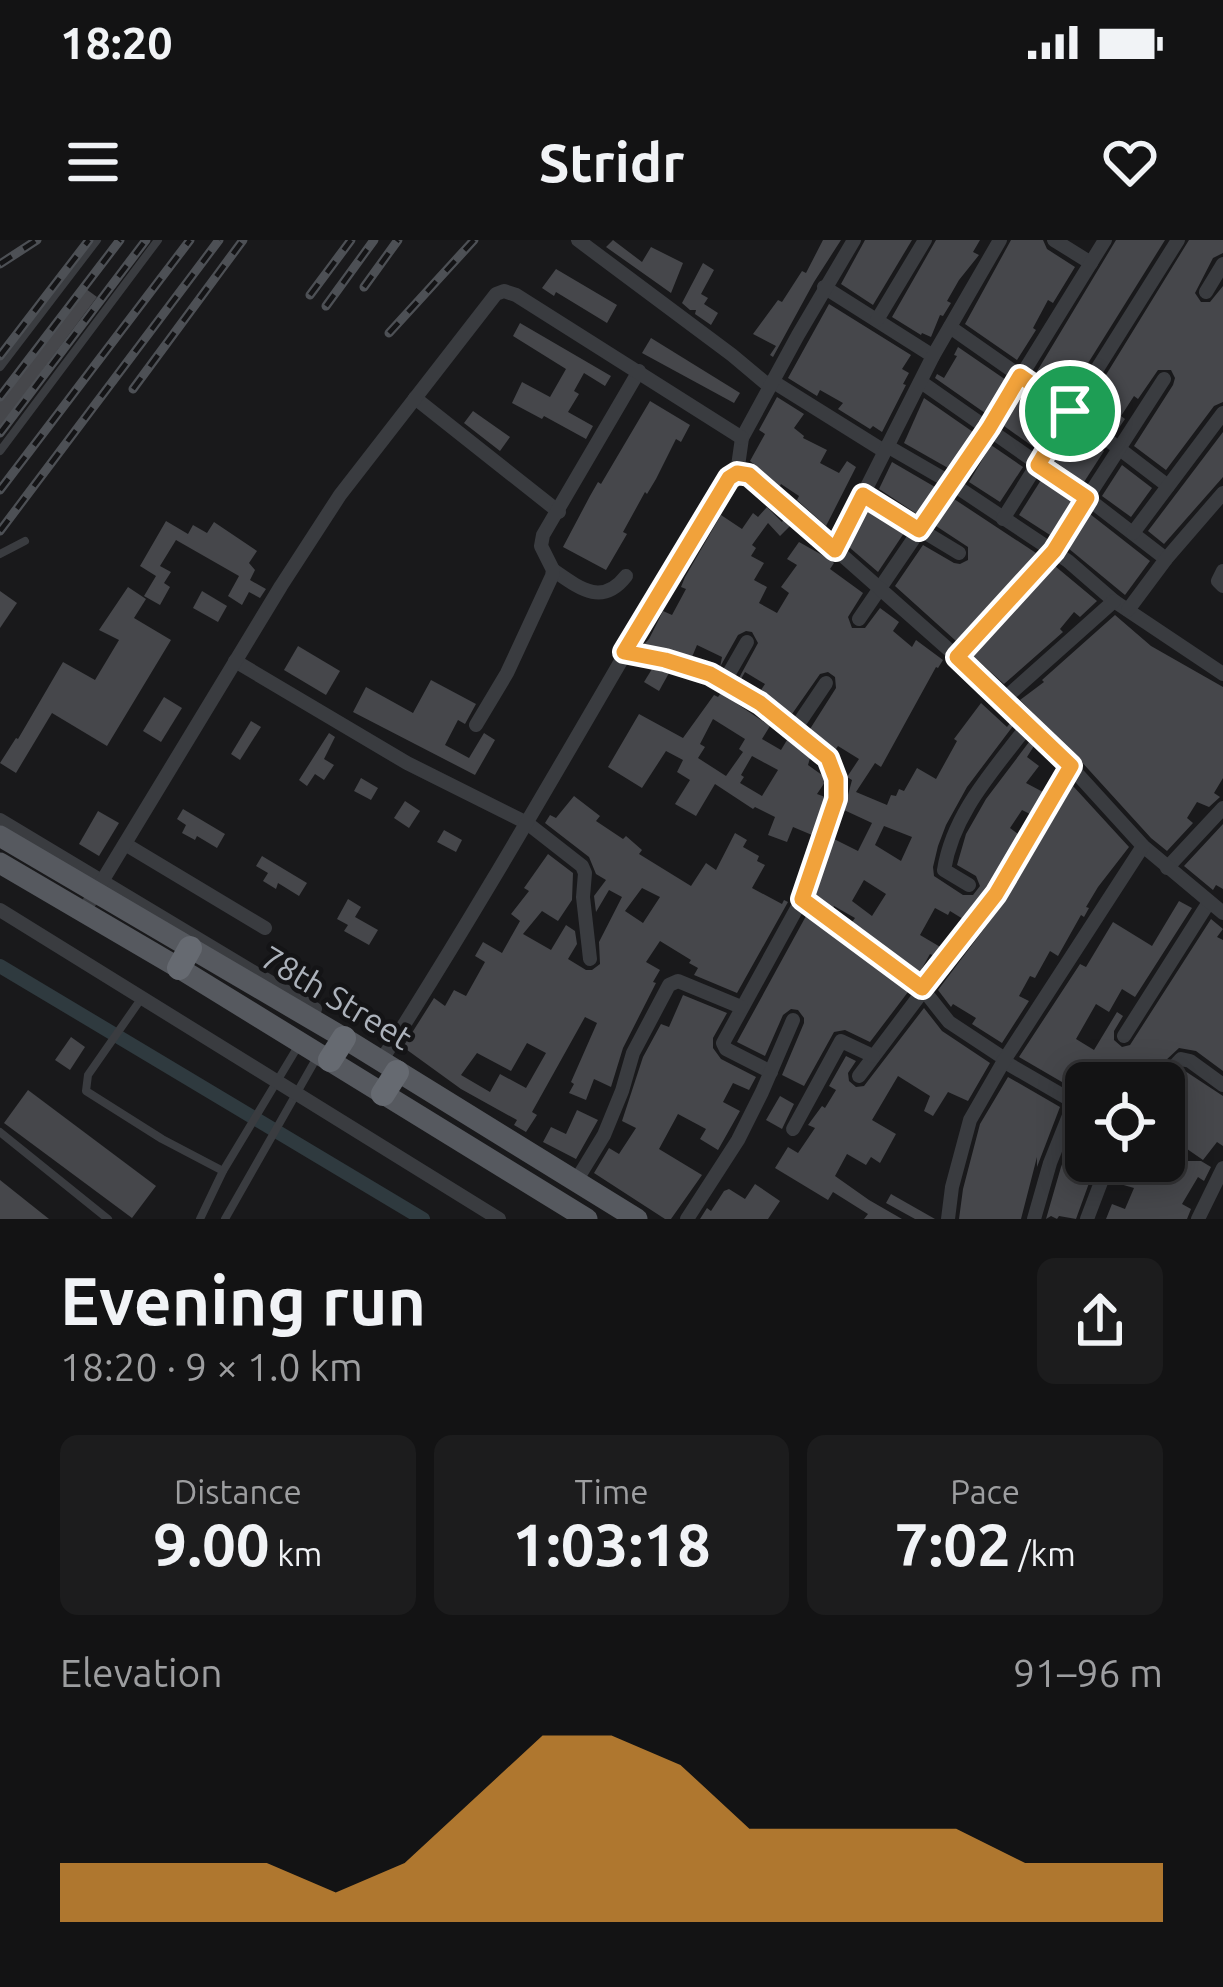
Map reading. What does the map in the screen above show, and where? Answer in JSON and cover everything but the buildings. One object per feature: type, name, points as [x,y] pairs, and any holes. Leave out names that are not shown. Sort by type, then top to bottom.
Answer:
[{"type":"highway","points":[[316,1052],[344,1038]]},
{"type":"main road","name":"78th Street","points":[[0,836],[94,895],[316,1052],[387,1070],[637,1219]]},
{"type":"main road","name":"78th Street","points":[[0,863],[94,895]]},
{"type":"main road","name":"78th Street","points":[[184,958],[344,1038],[587,1219]]},
{"type":"street","points":[[578,240],[771,384],[951,483],[1223,674]]},
{"type":"street","points":[[737,473],[742,438],[854,240]]},
{"type":"street","points":[[878,320],[925,240]]},
{"type":"street","points":[[835,550],[933,356],[1000,240]]},
{"type":"street","points":[[1054,240],[1091,262]]},
{"type":"street","points":[[859,619],[989,428],[1105,240]]},
{"type":"street","points":[[1003,519],[1178,240]]},
{"type":"street","points":[[1206,292],[1223,264]]},
{"type":"street","points":[[824,287],[933,356]]},
{"type":"street","points":[[94,895],[340,495],[496,294],[516,295],[742,438]]},
{"type":"street","points":[[950,327],[1168,486]]},
{"type":"street","points":[[626,576],[616,589],[598,595],[553,569],[541,546],[639,371]]},
{"type":"street","points":[[957,657],[1054,551],[1164,379]]},
{"type":"street","points":[[921,382],[1166,559]]},
{"type":"street","points":[[415,398],[559,512]]},
{"type":"street","points":[[1133,533],[1223,413]]},
{"type":"street","points":[[0,820],[94,895],[387,1070],[624,652],[729,478],[737,473],[765,487],[957,657],[1071,766],[1143,846],[1223,913]]},
{"type":"street","points":[[1003,700],[1121,606],[1223,493]]},
{"type":"street","points":[[863,495],[959,554]]},
{"type":"street","points":[[476,725],[507,673],[553,569]]},
{"type":"street","points":[[1223,571],[1218,581],[1223,586]]},
{"type":"street","points":[[724,682],[747,642]]},
{"type":"street","points":[[624,652],[710,674],[760,703],[828,758],[836,779],[836,799],[802,899],[723,1043],[771,1072]]},
{"type":"street","points":[[235,661],[407,763],[527,823],[582,866],[590,959]]},
{"type":"street","points":[[795,729],[826,683]]},
{"type":"street","points":[[969,885],[945,873],[948,847],[978,790],[1028,725]]},
{"type":"street","points":[[859,1076],[996,894],[1071,766]]},
{"type":"street","points":[[1167,868],[1223,808]]},
{"type":"street","points":[[125,844],[266,928]]},
{"type":"street","points":[[948,1219],[970,1120],[1143,846]]},
{"type":"street","points":[[802,899],[922,988],[950,1022],[1065,1097]]},
{"type":"street","points":[[1124,1036],[1209,902]]},
{"type":"street","points":[[0,910],[500,1219]]},
{"type":"street","points":[[576,1180],[604,1135],[633,1052],[669,985],[678,981],[741,1007]]},
{"type":"street","points":[[687,1219],[738,1140],[793,1020]]},
{"type":"street","points":[[793,1129],[841,1041],[873,1056]]},
{"type":"street","points":[[1178,1062],[1190,1061],[1223,1085]]},
{"type":"street","points":[[1034,1219],[1050,1163],[1065,1134]]},
{"type":"street","points":[[1198,1219],[1223,1168]]},
{"type":"street","points":[[1087,1219],[1101,1182]]},
{"type":"lane","points":[[0,367],[97,240]]},
{"type":"lane","points":[[0,451],[158,240]]},
{"type":"lane","points":[[0,554],[25,541]]},
{"type":"lane","points":[[142,997],[88,1075],[86,1090],[223,1172]]},
{"type":"lane","points":[[200,1219],[277,1082],[316,1052]]},
{"type":"lane","points":[[225,1219],[316,1052]]},
{"type":"lane","points":[[0,1132],[109,1219]]},
{"type":"waterway","points":[[0,966],[423,1219]]},
{"type":"railway","points":[[0,264],[37,240]]},
{"type":"railway","points":[[0,356],[89,240]]},
{"type":"railway","points":[[0,397],[120,240]]},
{"type":"railway","points":[[0,433],[146,240]]},
{"type":"railway","points":[[0,490],[190,240]]},
{"type":"railway","points":[[0,531],[219,240]]},
{"type":"railway","points":[[133,389],[243,240]]},
{"type":"railway","points":[[310,295],[351,240]]},
{"type":"railway","points":[[326,306],[374,240]]},
{"type":"railway","points":[[364,287],[398,240]]},
{"type":"railway","points":[[389,333],[474,240]]},
{"type":"route","points":[[1020,376],[1070,411],[1038,465],[1087,498],[1054,551],[957,657],[1071,766],[996,894],[922,988],[802,899],[836,799],[836,779],[828,758],[760,703],[710,674],[624,652],[729,478],[737,473],[765,487],[835,550],[863,495],[919,530],[1020,376]]}]
